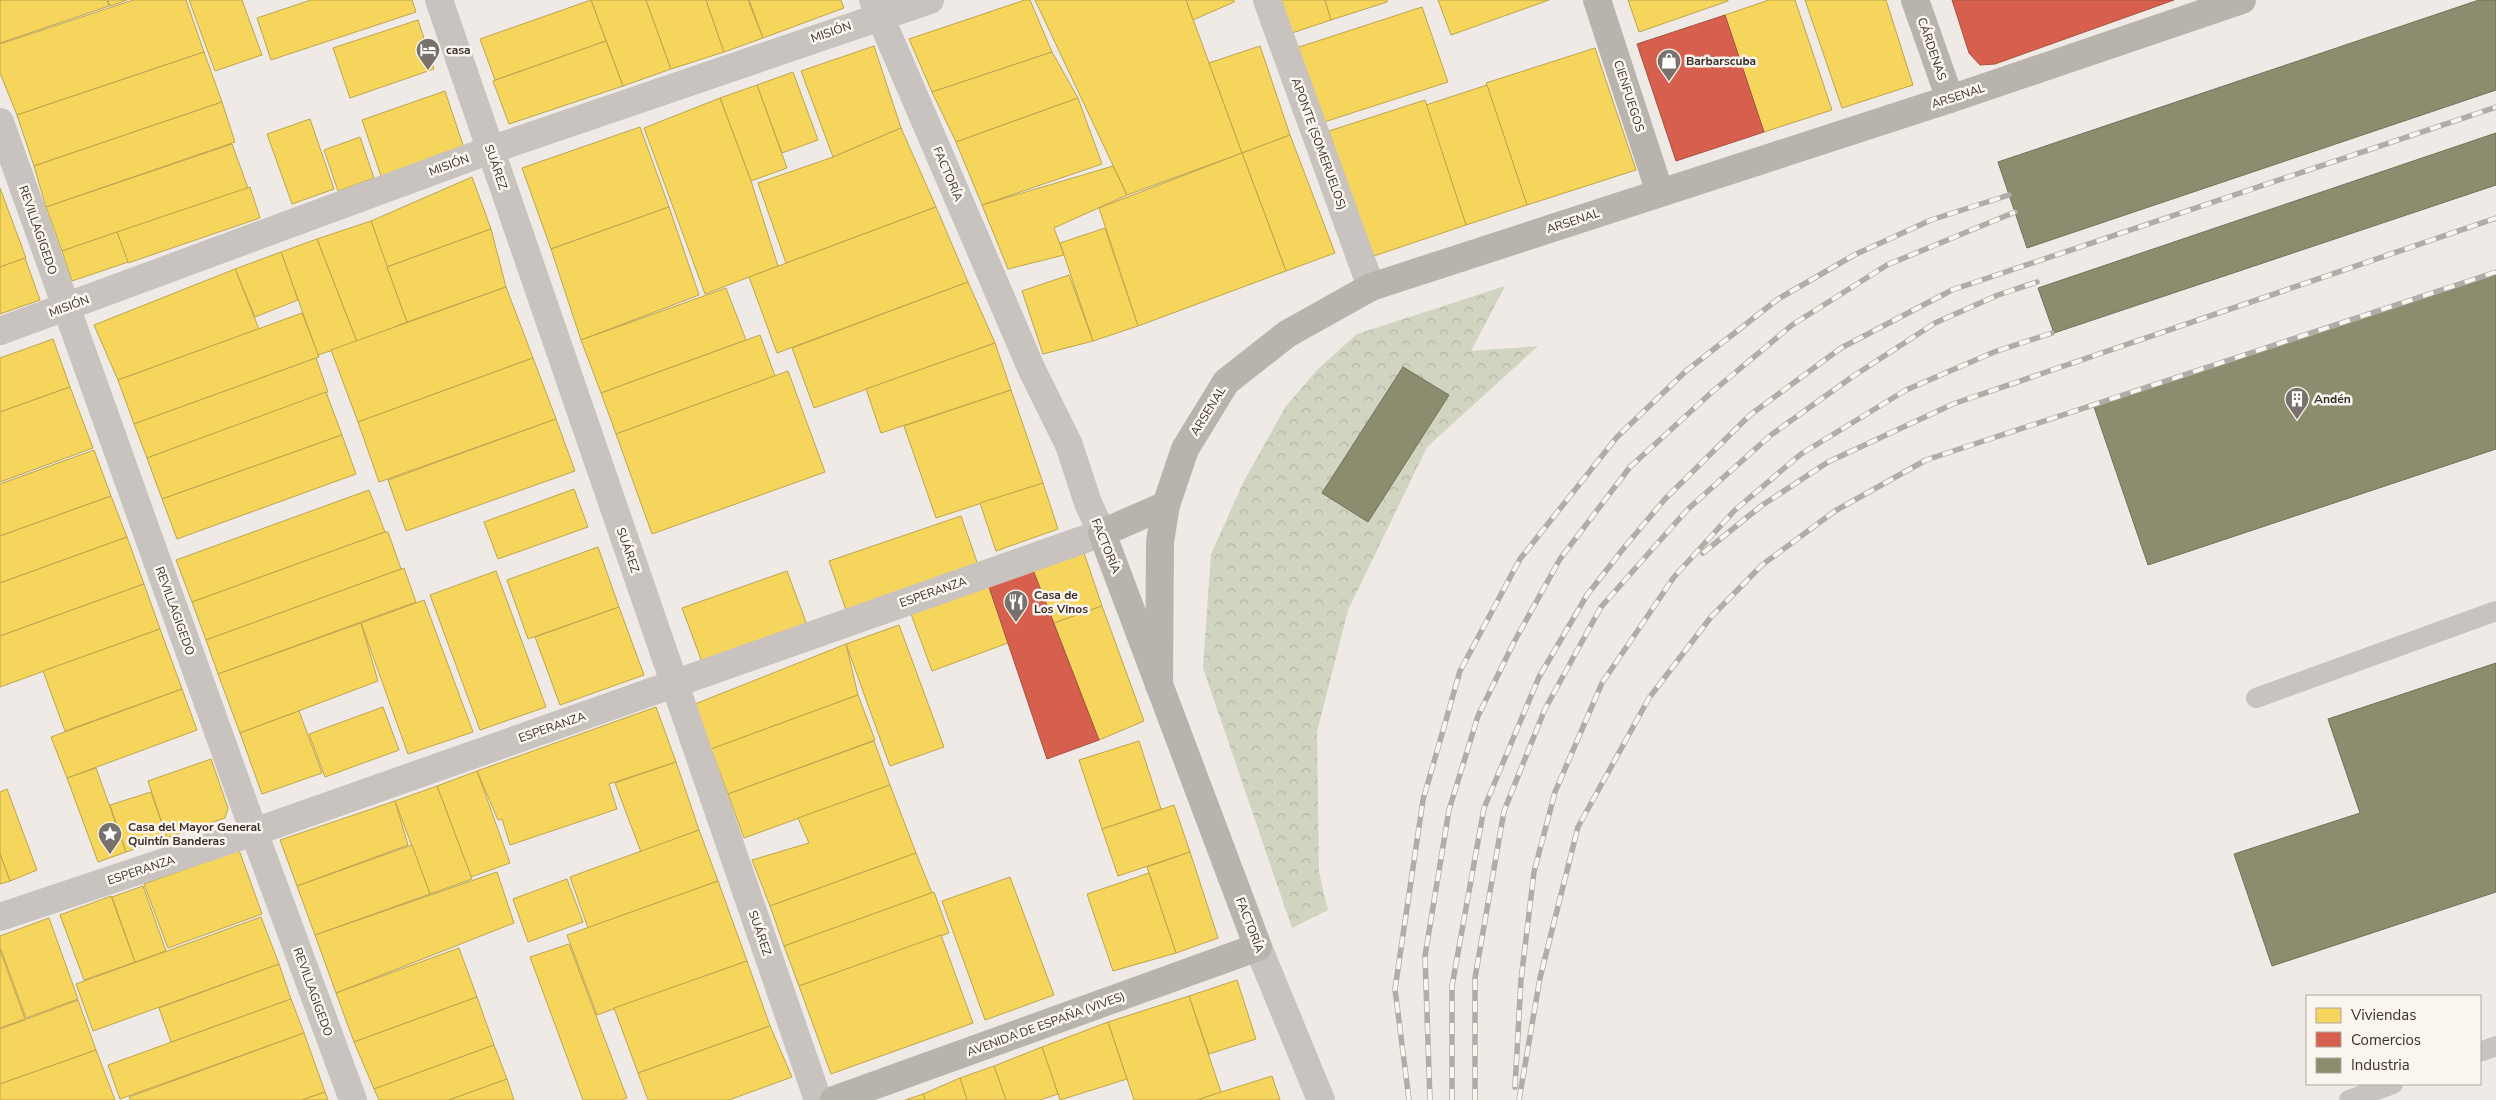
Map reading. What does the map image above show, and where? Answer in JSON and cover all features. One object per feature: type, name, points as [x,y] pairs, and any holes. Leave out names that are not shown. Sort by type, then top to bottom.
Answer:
[{"type":"street","name":"SUÁREZ","points":[[440,0],[818,1100]]},
{"type":"street","name":"MISIÓN","points":[[0,332],[877,8],[930,0]]},
{"type":"street","name":"APONTE (SOMERUELOS)","points":[[1267,0],[1371,287]]},
{"type":"street","name":"CIENFUEGOS","points":[[1597,0],[1660,193]]},
{"type":"street","name":"CÁRDENAS","points":[[1915,0],[1950,99]]},
{"type":"street","name":"ARSENAL","points":[[1159,685],[1160,542],[1166,505],[1185,449],[1226,382],[1287,334],[1371,287],[1950,99],[2242,0]]},
{"type":"street","name":"FACTORÍA","points":[[877,8],[1032,370],[1069,445],[1088,503],[1102,533],[1258,947],[1321,1100]]},
{"type":"street","name":"REVILLAGIGEDO","points":[[0,122],[254,832],[353,1100]]},
{"type":"street","points":[[1102,533],[1166,505]]},
{"type":"street","name":"ESPERANZA","points":[[0,917],[254,832],[1102,533]]},
{"type":"street","name":"AVENIDA DE ESPAÑA (VIVES)","points":[[834,1100],[1258,947]]},
{"type":"lane","points":[[2256,698],[2496,611]]},
{"type":"lane","points":[[2481,1052],[2496,1046]]},
{"type":"lane","points":[[2349,1100],[2390,1085]]},
{"type":"green space","points":[[1505,286],[1471,351],[1538,346],[1427,447],[1348,610],[1317,732],[1319,872],[1328,910],[1292,928],[1203,668],[1211,554],[1244,481],[1286,406],[1318,369],[1357,334]]},
{"type":"building: Viviendas","points":[[0,0],[107,0],[109,6],[0,43]]},
{"type":"building: Viviendas","points":[[108,0],[127,0],[110,6]]},
{"type":"building: Viviendas","points":[[133,0],[186,0],[204,52],[17,115],[0,73],[0,44]]},
{"type":"building: Viviendas","points":[[189,0],[242,0],[262,55],[215,71]]},
{"type":"building: Viviendas","points":[[311,0],[412,0],[416,12],[271,60],[257,18]]},
{"type":"building: Viviendas","points":[[591,0],[646,0],[671,69],[623,86]]},
{"type":"building: Viviendas","points":[[591,0],[606,41],[495,80],[480,39]]},
{"type":"building: Viviendas","points":[[646,0],[706,0],[724,52],[671,69]]},
{"type":"building: Viviendas","points":[[706,0],[748,0],[763,38],[724,52]]},
{"type":"building: Viviendas","points":[[749,0],[841,0],[844,8],[763,38]]},
{"type":"building: Viviendas","points":[[1025,0],[1030,0],[1052,52],[932,92],[909,39]]},
{"type":"building: Viviendas","points":[[1035,0],[1186,0],[1242,153],[1127,195]]},
{"type":"building: Viviendas","points":[[1186,0],[1234,0],[1234,2],[1193,20]]},
{"type":"building: Viviendas","points":[[1281,0],[1325,0],[1331,20],[1292,33]]},
{"type":"building: Viviendas","points":[[1325,0],[1387,0],[1387,2],[1331,20]]},
{"type":"building: Viviendas","points":[[1438,0],[1549,0],[1451,35]]},
{"type":"building: Viviendas","points":[[1628,0],[1728,0],[1728,1],[1639,32]]},
{"type":"building: Viviendas","points":[[1769,0],[1795,0],[1832,110],[1764,132],[1725,15]]},
{"type":"building: Viviendas","points":[[1805,0],[1886,0],[1913,85],[1842,108]]},
{"type":"building: Viviendas","points":[[1422,7],[1448,82],[1321,123],[1296,48]]},
{"type":"building: Viviendas","points":[[418,20],[434,69],[350,98],[333,48]]},
{"type":"building: Viviendas","points":[[606,41],[623,86],[509,124],[493,81]]},
{"type":"building: Viviendas","points":[[874,46],[901,128],[833,157],[801,71]]},
{"type":"building: Viviendas","points":[[1260,46],[1290,135],[1242,153],[1209,63]]},
{"type":"building: Viviendas","points":[[1595,48],[1636,170],[1527,205],[1486,83]]},
{"type":"building: Viviendas","points":[[204,52],[222,102],[34,166],[17,115]]},
{"type":"building: Viviendas","points":[[1052,52],[1078,98],[956,142],[932,92]]},
{"type":"building: Viviendas","points":[[793,72],[818,140],[782,153],[757,85]]},
{"type":"building: Viviendas","points":[[757,85],[787,168],[751,181],[720,98]]},
{"type":"building: Viviendas","points":[[1487,85],[1527,205],[1466,225],[1426,105]]},
{"type":"building: Viviendas","points":[[445,91],[464,148],[381,176],[362,120]]},
{"type":"building: Viviendas","points":[[720,98],[751,181],[778,266],[705,294],[644,128]]},
{"type":"building: Viviendas","points":[[1078,98],[1102,164],[982,205],[956,142]]},
{"type":"building: Viviendas","points":[[1425,100],[1466,225],[1371,257],[1329,131]]},
{"type":"building: Viviendas","points":[[222,102],[235,142],[46,207],[34,166]]},
{"type":"building: Viviendas","points":[[310,119],[334,189],[292,204],[267,134]]},
{"type":"building: Viviendas","points":[[640,127],[669,207],[551,249],[522,168]]},
{"type":"building: Viviendas","points":[[901,128],[936,207],[786,263],[758,183],[833,157]]},
{"type":"building: Viviendas","points":[[1290,135],[1335,253],[1286,271],[1242,153]]},
{"type":"building: Viviendas","points":[[360,137],[374,178],[338,191],[324,150]]},
{"type":"building: Viviendas","points":[[232,144],[248,188],[62,251],[46,207]]},
{"type":"building: Viviendas","points":[[1242,153],[1286,271],[1138,326],[1099,208]]},
{"type":"building: Viviendas","points":[[1113,166],[1127,195],[1054,228],[1064,255],[1008,269],[982,205]]},
{"type":"building: Viviendas","points":[[472,177],[491,229],[387,267],[371,221]]},
{"type":"building: Viviendas","points":[[250,187],[260,218],[128,263],[117,232]]},
{"type":"building: Viviendas","points":[[0,188],[26,258],[0,267]]},
{"type":"building: Viviendas","points":[[669,207],[699,295],[581,340],[551,249]]},
{"type":"building: Viviendas","points":[[936,207],[968,282],[777,353],[749,277]]},
{"type":"building: Viviendas","points":[[371,221],[407,322],[357,342],[317,239]]},
{"type":"building: Viviendas","points":[[1105,228],[1138,326],[1093,341],[1060,243]]},
{"type":"building: Viviendas","points":[[491,229],[506,287],[407,322],[387,267]]},
{"type":"building: Viviendas","points":[[117,232],[128,262],[72,281],[62,251]]},
{"type":"building: Viviendas","points":[[317,239],[357,342],[318,355],[281,252]]},
{"type":"building: Viviendas","points":[[281,252],[298,300],[255,317],[235,269]]},
{"type":"building: Viviendas","points":[[25,258],[40,300],[0,314],[0,267]]},
{"type":"building: Viviendas","points":[[235,269],[259,329],[118,380],[94,325]]},
{"type":"building: Viviendas","points":[[1069,275],[1093,341],[1043,354],[1022,291]]},
{"type":"building: Viviendas","points":[[968,282],[995,343],[814,408],[792,348]]},
{"type":"building: Viviendas","points":[[506,287],[533,358],[358,422],[331,350]]},
{"type":"building: Viviendas","points":[[726,288],[746,340],[601,393],[581,340]]},
{"type":"building: Viviendas","points":[[302,313],[319,357],[134,424],[118,380]]},
{"type":"building: Viviendas","points":[[760,335],[775,376],[616,434],[601,393]]},
{"type":"building: Viviendas","points":[[53,339],[70,387],[0,412],[0,358]]},
{"type":"building: Viviendas","points":[[995,343],[1011,390],[881,433],[866,389]]},
{"type":"building: Viviendas","points":[[316,358],[328,392],[147,458],[134,424]]},
{"type":"building: Viviendas","points":[[533,358],[556,419],[379,482],[358,422]]},
{"type":"building: Viviendas","points":[[788,371],[825,472],[652,534],[616,434]]},
{"type":"building: Viviendas","points":[[70,387],[93,448],[0,482],[0,412]]},
{"type":"building: Viviendas","points":[[1011,390],[1043,483],[936,518],[904,426]]},
{"type":"building: Viviendas","points":[[326,392],[342,435],[162,499],[147,458]]},
{"type":"building: Viviendas","points":[[556,419],[575,471],[406,531],[388,480]]},
{"type":"building: Viviendas","points":[[342,435],[356,474],[177,539],[162,499]]},
{"type":"building: Viviendas","points":[[94,450],[111,496],[0,536],[0,484]]},
{"type":"building: Viviendas","points":[[1043,483],[1058,529],[996,551],[980,503]]},
{"type":"building: Viviendas","points":[[574,489],[588,527],[498,559],[484,522]]},
{"type":"building: Viviendas","points":[[369,490],[385,532],[192,602],[176,560]]},
{"type":"building: Viviendas","points":[[111,496],[127,537],[0,583],[0,536]]},
{"type":"building: Viviendas","points":[[961,516],[978,565],[846,610],[829,561]]},
{"type":"building: Viviendas","points":[[388,532],[401,569],[206,640],[192,602]]},
{"type":"building: Viviendas","points":[[127,537],[144,584],[0,636],[0,583]]},
{"type":"building: Viviendas","points":[[598,547],[619,607],[528,639],[507,580]]},
{"type":"building: Viviendas","points":[[1084,553],[1102,606],[1054,623],[1033,570]]},
{"type":"building: Viviendas","points":[[404,568],[416,602],[218,674],[206,640]]},
{"type":"building: Viviendas","points":[[496,571],[546,707],[480,730],[430,595]]},
{"type":"building: Viviendas","points":[[787,571],[807,625],[702,662],[682,608]]},
{"type":"building: Viviendas","points":[[144,584],[160,629],[0,687],[0,636]]},
{"type":"building: Viviendas","points":[[989,587],[1008,643],[932,671],[911,614]]},
{"type":"building: Viviendas","points":[[424,600],[473,732],[408,754],[361,623]]},
{"type":"building: Viviendas","points":[[1102,606],[1144,721],[1099,740],[1054,623]]},
{"type":"building: Viviendas","points":[[619,607],[644,675],[560,705],[535,637]]},
{"type":"building: Viviendas","points":[[361,623],[378,681],[240,733],[218,674]]},
{"type":"building: Viviendas","points":[[899,625],[944,747],[890,766],[846,644]]},
{"type":"building: Viviendas","points":[[160,629],[182,689],[65,731],[43,671]]},
{"type":"building: Viviendas","points":[[846,644],[858,695],[711,749],[695,704]]},
{"type":"building: Viviendas","points":[[182,689],[197,730],[67,778],[51,737]]},
{"type":"building: Viviendas","points":[[858,695],[875,740],[728,794],[711,749]]},
{"type":"building: Viviendas","points":[[383,707],[399,750],[325,777],[309,734]]},
{"type":"building: Viviendas","points":[[656,707],[676,762],[609,784],[617,809],[510,845],[502,819],[498,820],[477,771]]},
{"type":"building: Viviendas","points":[[299,711],[322,773],[262,794],[240,733]]},
{"type":"building: Viviendas","points":[[874,741],[890,785],[744,838],[728,794]]},
{"type":"building: Viviendas","points":[[1139,741],[1161,809],[1102,829],[1079,760]]},
{"type":"building: Viviendas","points":[[211,759],[228,808],[225,818],[167,838],[148,781]]},
{"type":"building: Viviendas","points":[[676,762],[699,830],[641,852],[615,783]]},
{"type":"building: Viviendas","points":[[96,768],[126,852],[98,862],[67,778]]},
{"type":"building: Viviendas","points":[[477,771],[510,863],[471,877],[437,786]]},
{"type":"building: Viviendas","points":[[890,785],[916,853],[770,906],[752,860],[809,843],[798,818]]},
{"type":"building: Viviendas","points":[[437,786],[472,879],[430,894],[395,801]]},
{"type":"building: Viviendas","points":[[7,789],[37,870],[10,881],[0,854],[0,792]]},
{"type":"building: Viviendas","points":[[151,792],[167,838],[126,852],[110,805]]},
{"type":"building: Viviendas","points":[[395,801],[408,845],[297,886],[280,840]]},
{"type":"building: Viviendas","points":[[1174,805],[1190,852],[1118,876],[1102,829]]},
{"type":"building: Viviendas","points":[[699,830],[718,881],[588,928],[570,877]]},
{"type":"building: Viviendas","points":[[412,845],[430,894],[315,935],[297,886]]},
{"type":"building: Viviendas","points":[[239,850],[262,914],[168,948],[144,884]]},
{"type":"building: Viviendas","points":[[1190,852],[1218,938],[1176,953],[1147,867]]},
{"type":"building: Viviendas","points":[[916,853],[932,893],[784,946],[770,906]]},
{"type":"building: Viviendas","points":[[0,854],[10,881],[0,884]]},
{"type":"building: Viviendas","points":[[497,872],[514,923],[336,993],[315,935]]},
{"type":"building: Viviendas","points":[[1149,873],[1176,953],[1113,971],[1087,894]]},
{"type":"building: Viviendas","points":[[1010,877],[1054,995],[985,1020],[942,901]]},
{"type":"building: Viviendas","points":[[567,879],[583,922],[528,942],[513,899]]},
{"type":"building: Viviendas","points":[[718,881],[747,961],[597,1015],[567,935]]},
{"type":"building: Viviendas","points":[[143,886],[166,951],[135,962],[112,897]]},
{"type":"building: Viviendas","points":[[934,892],[949,933],[799,986],[784,946]]},
{"type":"building: Viviendas","points":[[111,896],[135,962],[84,980],[60,915]]},
{"type":"building: Viviendas","points":[[261,917],[279,964],[93,1031],[76,984]]},
{"type":"building: Viviendas","points":[[49,918],[78,999],[26,1018],[0,947],[0,936]]},
{"type":"building: Viviendas","points":[[941,935],[973,1023],[831,1074],[799,986]]},
{"type":"building: Viviendas","points":[[569,944],[627,1098],[621,1100],[583,1100],[530,957]]},
{"type":"building: Viviendas","points":[[459,948],[477,997],[354,1042],[336,993]]},
{"type":"building: Viviendas","points":[[0,950],[25,1019],[0,1028]]},
{"type":"building: Viviendas","points":[[747,961],[770,1026],[638,1073],[614,1008]]},
{"type":"building: Viviendas","points":[[279,964],[291,999],[171,1042],[159,1008]]},
{"type":"building: Viviendas","points":[[1237,980],[1256,1039],[1209,1054],[1189,996]]},
{"type":"building: Viviendas","points":[[1189,996],[1221,1092],[1197,1100],[1134,1100],[1108,1022]]},
{"type":"building: Viviendas","points":[[477,997],[494,1045],[374,1089],[354,1042]]},
{"type":"building: Viviendas","points":[[291,999],[304,1033],[120,1099],[108,1065]]},
{"type":"building: Viviendas","points":[[78,1000],[96,1050],[0,1084],[0,1029]]},
{"type":"building: Viviendas","points":[[1108,1022],[1127,1079],[1060,1100],[1042,1047]]},
{"type":"building: Viviendas","points":[[770,1026],[792,1077],[729,1100],[648,1100],[638,1073]]},
{"type":"building: Viviendas","points":[[304,1033],[325,1092],[302,1100],[130,1100],[129,1097]]},
{"type":"building: Viviendas","points":[[494,1045],[507,1079],[449,1100],[379,1100],[374,1089]]},
{"type":"building: Viviendas","points":[[1042,1047],[1058,1094],[1040,1100],[1006,1100],[994,1066]]},
{"type":"building: Viviendas","points":[[96,1050],[115,1100],[0,1100],[0,1084]]},
{"type":"building: Viviendas","points":[[994,1066],[1006,1100],[967,1100],[960,1078]]},
{"type":"building: Viviendas","points":[[1272,1076],[1280,1100],[1197,1100],[1221,1092]]},
{"type":"building: Viviendas","points":[[960,1078],[967,1100],[925,1100],[923,1094]]},
{"type":"building: Viviendas","points":[[507,1079],[514,1100],[449,1100]]},
{"type":"building: Viviendas","points":[[325,1092],[328,1100],[302,1100]]},
{"type":"building: Viviendas","points":[[923,1094],[925,1100],[905,1100]]},
{"type":"building: Comercios","points":[[1952,0],[2174,0],[1995,64],[1980,65],[1969,53]]},
{"type":"building: Comercios","points":[[1725,15],[1764,132],[1676,161],[1637,44]]},
{"type":"building: Comercios","points":[[1033,570],[1099,740],[1047,759],[989,587]]},
{"type":"building: Industria","points":[[2479,0],[2496,0],[2496,90],[2027,248],[1998,162]]},
{"type":"building: Industria","points":[[2496,133],[2496,185],[2054,333],[2038,288]]},
{"type":"building: Industria","name":"Andén","points":[[2496,272],[2496,449],[2148,565],[2094,407]]},
{"type":"building: Industria","points":[[1403,367],[1449,395],[1368,522],[1322,493]]},
{"type":"building: Industria","points":[[2496,663],[2496,892],[2272,966],[2234,854],[2360,813],[2328,719]]},
{"type":"railway","points":[[1452,1100],[1452,986],[1484,808],[1539,677],[1587,595],[1627,544],[1665,499],[1750,415],[1841,348],[1952,290],[2496,107]]},
{"type":"railway","points":[[1409,1100],[1395,989],[1423,800],[1460,671],[1520,559],[1617,437],[1686,371],[1778,299],[1854,255],[1931,220],[2009,195]]},
{"type":"railway","points":[[1430,1100],[1425,956],[1449,810],[1478,716],[1514,642],[1560,559],[1630,467],[1712,392],[1792,325],[1887,265],[2015,212]]},
{"type":"railway","points":[[1703,553],[1761,506],[1828,462],[1953,404],[2496,218]]},
{"type":"railway","points":[[1519,1100],[1540,978],[1578,827],[1649,698],[1711,617],[1762,565],[1835,511],[1926,460],[2496,272]]},
{"type":"railway","points":[[1475,1100],[1475,978],[1504,811],[1545,709],[1601,607],[1688,509],[1771,435],[1852,377],[1935,323],[1998,295],[2037,282]]},
{"type":"railway","points":[[1515,1087],[1521,980],[1534,872],[1555,792],[1602,683],[1674,577],[1735,510],[1801,454],[1906,390],[1994,352],[2052,333]]},
{"type":"place","name":"casa","points":[[428,71]]},
{"type":"place","name":"Barbarscuba","points":[[1669,82]]},
{"type":"place","name":"Andén","points":[[2297,420]]},
{"type":"place","name":"Casa de Los Vinos","points":[[1016,623]]},
{"type":"place","name":"Casa del Mayor General Quintín Banderas","points":[[110,855]]}]
